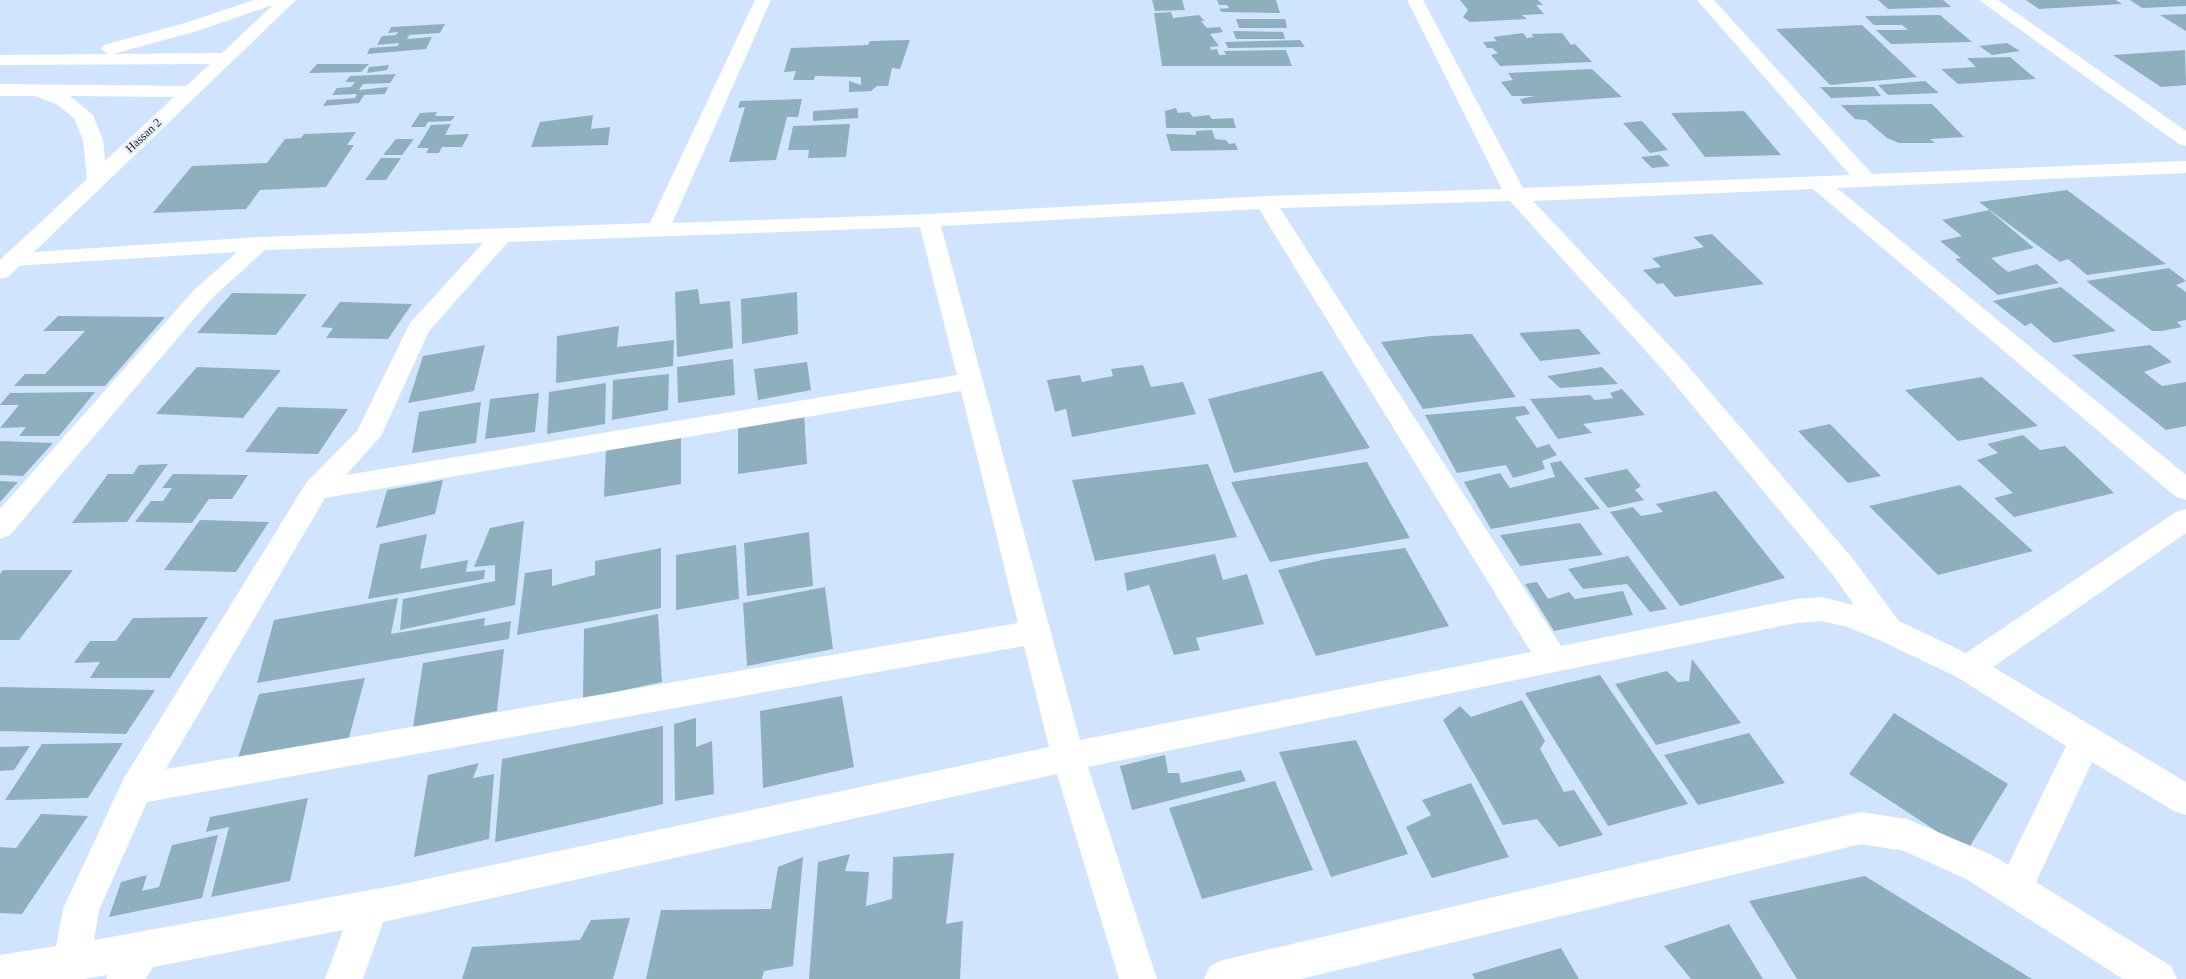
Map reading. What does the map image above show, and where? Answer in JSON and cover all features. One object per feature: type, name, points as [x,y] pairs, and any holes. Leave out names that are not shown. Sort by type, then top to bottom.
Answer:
[{"type":"street","points":[[64,60],[191,27],[271,0]]},
{"type":"street","name":"Hassan 2","points":[[7,265],[288,0]]},
{"type":"street","points":[[658,230],[762,0]]},
{"type":"street","points":[[1415,0],[1516,195],[1672,364],[1843,568],[1888,630]]},
{"type":"street","points":[[1705,0],[1865,179]]},
{"type":"street","points":[[1987,0],[2186,140]]},
{"type":"street","points":[[0,60],[226,58]]},
{"type":"street","points":[[0,90],[191,92]]},
{"type":"street","points":[[31,90],[63,100],[83,115],[93,140],[97,180]]},
{"type":"street","points":[[7,265],[259,244],[929,220],[1266,202],[1516,195],[2186,167]]},
{"type":"street","points":[[1816,181],[2186,490]]},
{"type":"street","points":[[1266,202],[1553,661]]},
{"type":"street","points":[[929,220],[1068,757],[1138,979]]},
{"type":"street","points":[[72,963],[81,909],[136,789],[316,490],[368,436],[418,328],[502,236]]},
{"type":"street","points":[[0,528],[202,295],[259,244]]},
{"type":"street","points":[[316,490],[970,381]]},
{"type":"street","points":[[1968,668],[2186,519]]},
{"type":"street","points":[[0,974],[72,963],[133,965],[370,907],[1068,757],[1796,611],[1822,609],[1851,616],[1888,630],[1968,668],[2086,742],[2186,800]]},
{"type":"street","points":[[136,789],[1035,632]]},
{"type":"street","points":[[2015,889],[2049,814],[2086,742]]},
{"type":"street","points":[[1223,979],[1817,836],[1861,828],[1907,835],[1979,867],[2158,979]]},
{"type":"street","points":[[344,979],[370,907]]},
{"type":"building","points":[[1152,0],[1182,0],[1185,10],[1155,11]]},
{"type":"building","points":[[1217,0],[1276,0],[1280,13],[1222,12],[1219,9],[1229,8],[1227,5],[1219,5]]},
{"type":"building","points":[[1460,0],[1538,0],[1543,5],[1536,5],[1544,14],[1522,15],[1527,19],[1470,22],[1463,17],[1468,10]]},
{"type":"building","points":[[1878,0],[1943,0],[1951,7],[1888,9]]},
{"type":"building","points":[[2026,0],[2116,0],[2122,4],[2039,9]]},
{"type":"building","points":[[2130,0],[2186,0],[2186,6],[2142,8]]},
{"type":"building","points":[[1171,12],[1173,18],[1199,15],[1205,21],[1201,21],[1207,28],[1220,27],[1223,32],[1210,34],[1219,46],[1210,47],[1211,50],[1217,49],[1219,55],[1226,55],[1224,51],[1286,50],[1292,66],[1162,66],[1154,13]]},
{"type":"building","points":[[2186,14],[2186,31],[2160,15]]},
{"type":"building","points":[[1940,15],[1972,42],[1891,44],[1876,30],[1908,30],[1902,25],[1874,25],[1865,16]]},
{"type":"building","points":[[1236,19],[1285,19],[1287,28],[1239,28]]},
{"type":"building","points":[[445,24],[440,33],[409,35],[407,39],[432,37],[426,49],[367,54],[370,48],[398,46],[399,43],[377,45],[382,36],[396,35],[398,32],[388,33],[391,27]]},
{"type":"building","points":[[1862,25],[1917,77],[1830,85],[1776,29]]},
{"type":"building","points":[[1233,31],[1283,32],[1285,39],[1236,39]]},
{"type":"building","points":[[1523,33],[1527,38],[1534,37],[1531,34],[1562,33],[1571,45],[1575,44],[1592,62],[1500,66],[1491,55],[1498,53],[1492,48],[1487,48],[1483,42],[1497,41],[1493,37]]},
{"type":"building","points":[[910,40],[900,69],[892,68],[888,86],[877,86],[871,91],[849,92],[849,81],[861,85],[861,77],[815,76],[814,80],[793,80],[796,71],[784,72],[791,48],[868,45],[870,41]]},
{"type":"building","points":[[1300,40],[1305,47],[1228,48],[1225,42]]},
{"type":"building","points":[[2007,43],[2020,51],[1992,55],[1979,46]]},
{"type":"building","points":[[2185,50],[2186,85],[2161,87],[2113,55]]},
{"type":"building","points":[[2010,57],[2036,79],[1958,84],[1941,69],[1976,67],[1967,58]]},
{"type":"building","points":[[317,64],[369,64],[361,72],[309,73]]},
{"type":"building","points":[[389,65],[387,70],[367,73],[369,67]]},
{"type":"building","points":[[1592,69],[1622,97],[1523,104],[1520,99],[1535,96],[1512,96],[1501,82],[1513,80],[1508,73]]},
{"type":"building","points":[[396,74],[390,83],[363,84],[359,90],[388,87],[385,94],[364,95],[359,103],[323,106],[327,100],[355,98],[357,94],[332,95],[337,88],[351,87],[355,82],[345,82],[350,76]]},
{"type":"building","points":[[1925,81],[1939,93],[1888,95],[1878,85]]},
{"type":"building","points":[[1820,87],[1874,87],[1881,96],[1831,98]]},
{"type":"building","points":[[802,99],[798,117],[787,117],[776,160],[729,162],[745,107],[738,108],[740,101]]},
{"type":"building","points":[[1932,104],[1964,137],[1930,139],[1935,143],[1899,143],[1887,138],[1866,120],[1855,119],[1841,105]]},
{"type":"building","points":[[858,108],[858,118],[813,121],[813,111]]},
{"type":"building","points":[[1176,108],[1178,113],[1189,112],[1193,117],[1209,115],[1212,119],[1233,118],[1236,128],[1166,128],[1165,111]]},
{"type":"building","points":[[1744,111],[1781,155],[1705,157],[1671,113]]},
{"type":"building","points":[[437,112],[435,116],[455,116],[451,121],[428,122],[425,127],[411,127],[420,113]]},
{"type":"building","points":[[593,115],[591,129],[610,127],[608,145],[531,147],[540,122]]},
{"type":"building","points":[[1642,121],[1668,150],[1650,153],[1623,123]]},
{"type":"building","points":[[451,124],[445,135],[469,134],[462,147],[442,147],[439,153],[426,153],[429,148],[417,148],[431,125]]},
{"type":"building","points":[[850,124],[846,157],[808,158],[809,150],[788,150],[793,126]]},
{"type":"building","points":[[1212,130],[1215,139],[1226,140],[1229,144],[1235,143],[1238,150],[1171,151],[1166,134],[1196,135],[1196,131]]},
{"type":"building","points":[[356,132],[347,145],[354,145],[326,187],[260,190],[246,209],[153,213],[192,166],[267,163],[285,139],[301,138],[304,134]]},
{"type":"building","points":[[396,139],[414,139],[402,155],[383,155]]},
{"type":"building","points":[[1660,155],[1670,166],[1652,168],[1641,157]]},
{"type":"building","points":[[381,158],[401,158],[386,180],[365,180]]},
{"type":"building","points":[[2067,190],[2166,264],[2087,275],[2068,259],[2060,262],[1979,202]]},
{"type":"building","points":[[1989,210],[2034,248],[1991,258],[2008,272],[2037,264],[2059,283],[1998,295],[1955,259],[1961,258],[1940,241],[1962,236],[1942,220]]},
{"type":"building","points":[[1712,234],[1764,284],[1675,297],[1663,283],[1657,284],[1643,270],[1661,267],[1652,258],[1704,247],[1693,237]]},
{"type":"building","points":[[2169,268],[2186,281],[2176,285],[2186,292],[2186,320],[2177,322],[2182,327],[2162,331],[2152,331],[2086,281]]},
{"type":"building","points":[[2061,287],[2116,331],[2054,343],[2031,323],[2025,326],[1993,301]]},
{"type":"building","points":[[698,289],[700,304],[730,301],[733,348],[677,357],[675,292]]},
{"type":"building","points":[[797,292],[798,334],[742,344],[741,299]]},
{"type":"building","points":[[232,293],[307,294],[276,335],[197,333]]},
{"type":"building","points":[[340,302],[412,304],[388,339],[326,338],[333,328],[321,327]]},
{"type":"building","points":[[58,316],[165,317],[105,386],[14,386],[25,374],[45,374],[85,331],[43,331]]},
{"type":"building","points":[[619,326],[617,347],[674,340],[673,366],[556,383],[557,336]]},
{"type":"building","points":[[1579,329],[1601,354],[1540,361],[1519,333]]},
{"type":"building","points":[[1472,334],[1516,397],[1423,409],[1381,342],[1431,336]]},
{"type":"building","points":[[485,345],[474,391],[408,403],[423,356]]},
{"type":"building","points":[[2150,345],[2172,362],[2144,372],[2162,386],[2186,382],[2186,426],[2166,430],[2072,355]]},
{"type":"building","points":[[733,359],[735,395],[678,403],[677,367]]},
{"type":"building","points":[[807,362],[811,390],[758,400],[754,369]]},
{"type":"building","points":[[1143,365],[1151,387],[1183,382],[1196,414],[1072,437],[1066,409],[1055,412],[1047,380],[1080,375],[1082,382],[1113,376],[1111,369]]},
{"type":"building","points":[[197,367],[281,370],[243,418],[156,414]]},
{"type":"building","points":[[1602,367],[1618,384],[1560,388],[1547,376]]},
{"type":"building","points":[[1322,371],[1370,448],[1234,473],[1208,399]]},
{"type":"building","points":[[669,374],[668,410],[612,420],[613,380]]},
{"type":"building","points":[[1982,377],[2038,426],[1958,441],[1905,390]]},
{"type":"building","points":[[606,383],[605,424],[547,434],[549,392]]},
{"type":"building","points":[[1622,389],[1645,415],[1583,424],[1592,433],[1558,439],[1530,399],[1590,395],[1595,400],[1613,398],[1610,393]]},
{"type":"building","points":[[95,392],[59,436],[19,436],[26,427],[0,428],[19,405],[0,405],[10,393]]},
{"type":"building","points":[[539,393],[535,432],[485,439],[490,399]]},
{"type":"building","points":[[481,402],[476,443],[412,453],[419,412]]},
{"type":"building","points":[[1525,406],[1530,414],[1515,417],[1537,448],[1549,444],[1557,455],[1542,461],[1545,469],[1513,478],[1506,465],[1457,473],[1425,415]]},
{"type":"building","points":[[278,407],[348,409],[318,454],[245,452]]},
{"type":"building","points":[[804,413],[807,464],[738,474],[738,421]]},
{"type":"building","points":[[1830,424],[1881,476],[1848,483],[1798,431]]},
{"type":"building","points":[[2023,435],[2040,450],[2065,446],[2114,493],[2014,517],[1994,498],[2013,493],[1977,460],[1998,453],[1987,444]]},
{"type":"building","points":[[681,436],[681,484],[604,497],[606,448]]},
{"type":"building","points":[[0,441],[53,443],[23,476],[0,475]]},
{"type":"building","points":[[1561,461],[1600,509],[1491,529],[1464,482],[1500,473],[1510,488],[1555,477],[1550,463]]},
{"type":"building","points":[[1367,462],[1410,538],[1270,562],[1231,482]]},
{"type":"building","points":[[168,464],[127,522],[72,523],[108,474],[133,474],[139,465]]},
{"type":"building","points":[[1208,464],[1237,537],[1095,561],[1072,480]]},
{"type":"building","points":[[1627,469],[1641,486],[1635,490],[1644,500],[1608,508],[1584,478]]},
{"type":"building","points":[[173,474],[248,475],[232,499],[209,499],[192,523],[135,522],[151,501],[163,501],[172,488],[162,488]]},
{"type":"building","points":[[443,480],[435,514],[376,528],[387,490]]},
{"type":"building","points":[[0,481],[18,482],[0,502]]},
{"type":"building","points":[[1960,485],[2033,551],[1938,575],[1869,506]]},
{"type":"building","points":[[1716,491],[1785,578],[1680,606],[1610,512],[1633,507],[1641,516],[1663,512],[1656,504]]},
{"type":"building","points":[[200,520],[269,522],[236,572],[164,570]]},
{"type":"building","points":[[524,521],[515,605],[400,630],[403,599],[495,581],[495,565],[474,567],[490,528]]},
{"type":"building","points":[[1580,523],[1603,555],[1520,566],[1500,535]]},
{"type":"building","points":[[809,532],[813,586],[747,596],[744,543]]},
{"type":"building","points":[[427,534],[420,569],[468,560],[466,572],[485,570],[484,579],[368,599],[380,544]]},
{"type":"building","points":[[736,545],[739,599],[676,610],[676,555]]},
{"type":"building","points":[[661,548],[661,608],[517,635],[525,573],[552,569],[552,586],[595,575],[595,561]]},
{"type":"building","points":[[1405,548],[1449,626],[1316,656],[1278,570],[1326,559]]},
{"type":"building","points":[[1215,554],[1223,580],[1247,574],[1264,624],[1196,638],[1200,650],[1174,655],[1149,585],[1127,591],[1124,573]]},
{"type":"building","points":[[1628,556],[1667,609],[1650,612],[1627,584],[1583,589],[1568,569]]},
{"type":"building","points":[[3,570],[73,570],[19,640],[0,640],[0,574]]},
{"type":"building","points":[[1537,582],[1548,599],[1569,592],[1575,599],[1623,591],[1633,615],[1554,631],[1525,584]]},
{"type":"building","points":[[825,587],[833,649],[747,666],[743,603]]},
{"type":"building","points":[[398,598],[391,634],[485,618],[484,626],[511,621],[509,639],[257,683],[274,620]]},
{"type":"building","points":[[658,614],[662,682],[583,699],[584,629]]},
{"type":"building","points":[[208,617],[170,678],[90,678],[100,662],[74,663],[90,641],[116,641],[133,618]]},
{"type":"building","points":[[504,649],[497,711],[413,727],[423,663]]},
{"type":"building","points":[[1692,659],[1741,723],[1656,745],[1615,684],[1667,671],[1678,682],[1689,681]]},
{"type":"building","points":[[1600,675],[1688,804],[1608,826],[1525,693]]},
{"type":"building","points":[[365,678],[348,741],[238,758],[259,694]]},
{"type":"building","points":[[0,687],[155,690],[126,734],[0,731]]},
{"type":"building","points":[[842,696],[854,767],[763,788],[760,711]]},
{"type":"building","points":[[1522,700],[1545,741],[1540,749],[1564,792],[1574,790],[1603,835],[1559,847],[1537,819],[1503,825],[1443,720],[1460,706],[1471,717]]},
{"type":"building","points":[[1894,713],[2008,784],[1967,851],[1849,774]]},
{"type":"building","points":[[696,718],[696,747],[712,741],[714,794],[675,801],[674,724]]},
{"type":"building","points":[[663,726],[663,804],[495,842],[502,759]]},
{"type":"building","points":[[1749,733],[1785,783],[1698,805],[1664,755]]},
{"type":"building","points":[[1356,740],[1408,854],[1331,877],[1279,752]]},
{"type":"building","points":[[123,743],[88,798],[5,800],[42,744]]},
{"type":"building","points":[[30,746],[14,770],[0,771],[0,747]]},
{"type":"building","points":[[1165,755],[1168,773],[1179,773],[1181,783],[1241,770],[1246,781],[1132,810],[1120,766]]},
{"type":"building","points":[[479,763],[473,778],[494,774],[489,839],[414,857],[428,775]]},
{"type":"building","points":[[1275,781],[1313,870],[1202,899],[1169,808]]},
{"type":"building","points":[[1471,783],[1509,857],[1432,878],[1406,827],[1431,815],[1422,800]]},
{"type":"building","points":[[308,798],[290,881],[211,897],[229,827],[206,832],[210,817]]},
{"type":"building","points":[[41,814],[88,816],[22,914],[0,913],[0,847],[16,848]]},
{"type":"building","points":[[218,835],[202,898],[109,917],[121,882],[147,875],[142,891],[159,887],[172,845]]},
{"type":"building","points":[[954,853],[946,924],[963,921],[960,979],[809,979],[818,862],[850,854],[845,871],[869,872],[866,906],[892,899],[893,857]]},
{"type":"building","points":[[803,857],[793,966],[764,971],[762,979],[646,979],[661,910],[771,909],[778,867]]},
{"type":"building","points":[[1865,876],[2032,979],[1797,979],[1749,901]]},
{"type":"building","points":[[630,918],[613,979],[462,979],[472,947],[580,940],[591,920]]},
{"type":"building","points":[[1729,924],[1763,979],[1691,979],[1664,946]]},
{"type":"building","points":[[1561,948],[1579,979],[1475,979],[1472,974]]}]
